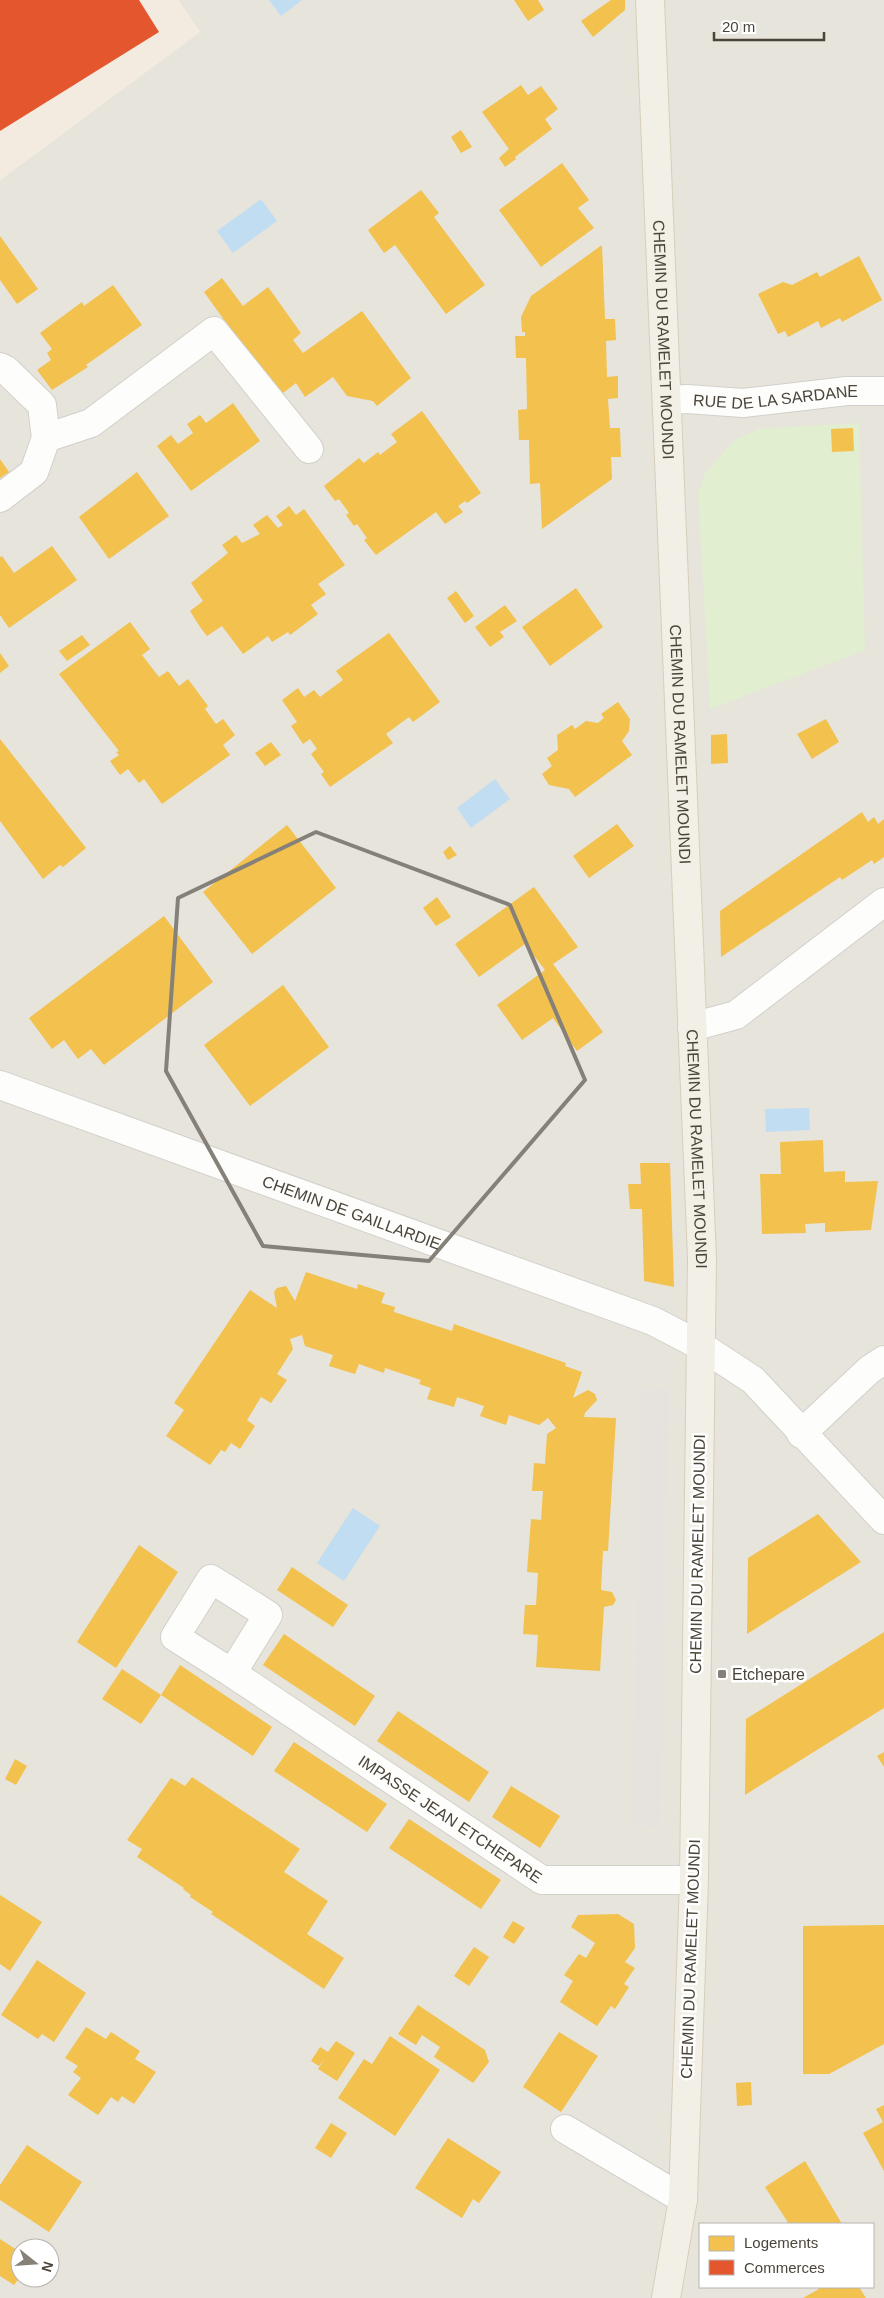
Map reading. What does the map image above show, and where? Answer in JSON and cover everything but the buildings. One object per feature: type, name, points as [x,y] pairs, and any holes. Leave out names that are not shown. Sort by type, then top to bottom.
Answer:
[{"type":"main road","name":"CHEMIN DU RAMELET MOUNDI","points":[[650,0],[702,1259],[694,1880],[683,2199],[666,2298]]},
{"type":"street","points":[[46,438],[91,423],[214,331],[309,449]]},
{"type":"street","points":[[0,368],[6,370],[42,405],[46,438],[34,472],[0,498]]},
{"type":"street","name":"RUE DE LA SARDANE","points":[[667,400],[687,399],[744,403],[847,391],[884,391]]},
{"type":"street","points":[[692,1027],[736,1015],[884,902]]},
{"type":"street","name":"CHEMIN DE GAILLARDIE","points":[[0,1085],[653,1321],[701,1346],[753,1380],[801,1434],[884,1520]]},
{"type":"street","points":[[801,1434],[870,1370],[884,1360]]},
{"type":"street","name":"IMPASSE JEAN ETCHEPARE","points":[[232,1673],[542,1880],[694,1880]]},
{"type":"street","points":[[565,2129],[683,2199]]},
{"type":"highlighted area","points":[[316,832],[510,905],[585,1080],[429,1261],[263,1246],[166,1071],[178,898]]},
{"type":"shaded area","points":[[0,0],[178,0],[200,32],[0,180]]},
{"type":"shaded area","points":[[178,0],[884,0],[884,2298],[0,2298],[0,180],[200,32]]},
{"type":"shaded area","points":[[642,1389],[669,1390],[660,1827],[632,1826]]},
{"type":"green space","points":[[859,423],[865,650],[710,709],[698,494],[705,474],[735,440],[759,429]]},
{"type":"water","points":[[269,0],[302,0],[281,16]]},
{"type":"water","points":[[261,199],[277,221],[233,253],[217,231]]},
{"type":"water","points":[[495,779],[510,799],[471,828],[457,808]]},
{"type":"water","points":[[809,1108],[810,1130],[766,1132],[765,1109]]},
{"type":"water","points":[[353,1508],[380,1526],[344,1581],[317,1563]]},
{"type":"place","name":"Etchepare","points":[[722,1674]]}]
